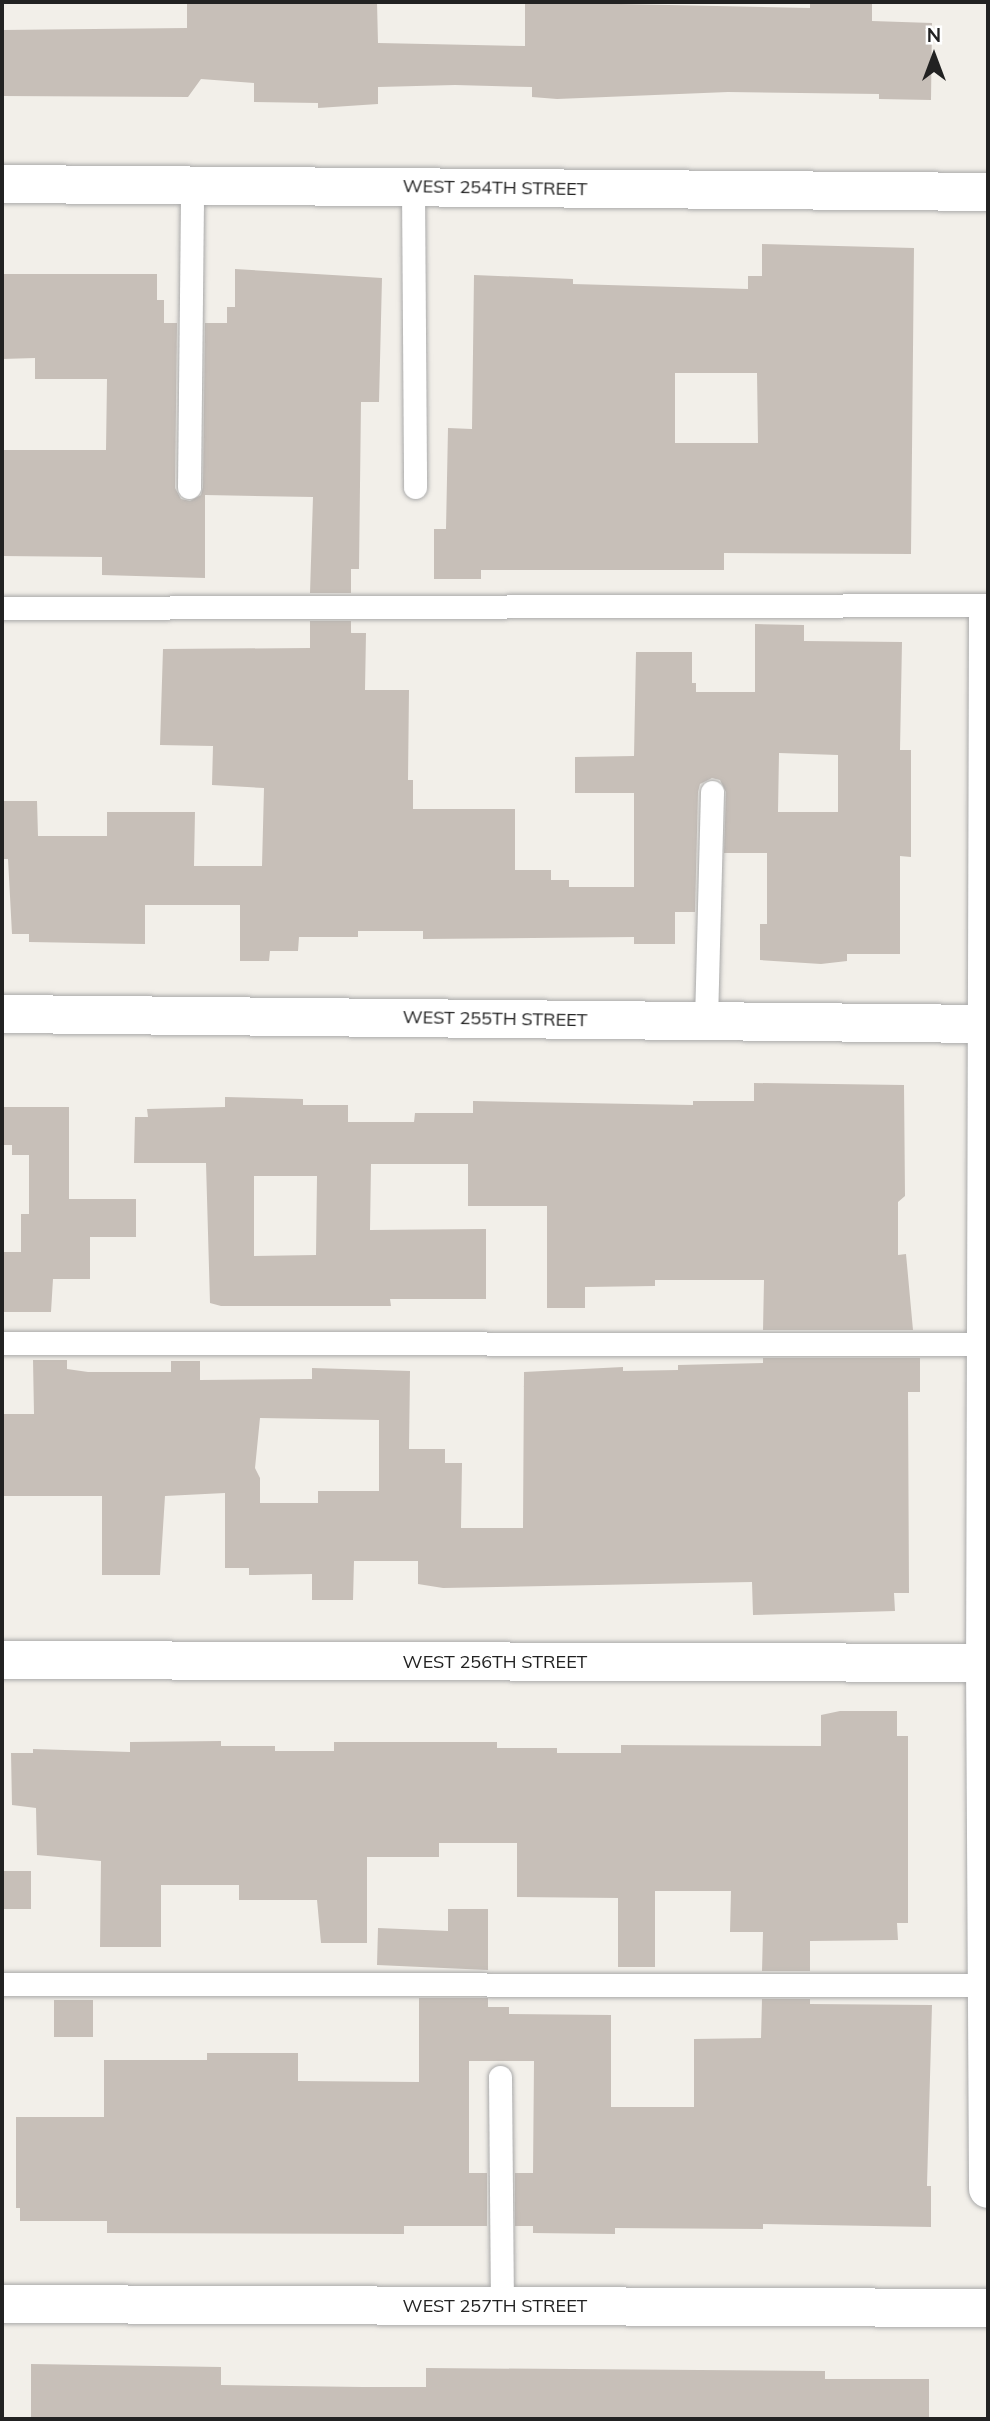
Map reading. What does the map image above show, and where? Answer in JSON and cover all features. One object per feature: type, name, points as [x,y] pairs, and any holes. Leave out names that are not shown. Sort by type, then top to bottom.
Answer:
[{"type":"street","name":"WEST 254TH STREET","points":[[2,184],[988,192]]},
{"type":"street","points":[[988,618],[988,2189]]},
{"type":"street","name":"WEST 255TH STREET","points":[[2,1014],[988,1024]]},
{"type":"street","name":"WEST 256TH STREET","points":[[2,1660],[986,1664]]},
{"type":"street","name":"WEST 257TH STREET","points":[[2,2304],[988,2308]]},
{"type":"lane","points":[[189,487],[192,186]]},
{"type":"lane","points":[[414,187],[415,487]]},
{"type":"lane","points":[[2,608],[988,605]]},
{"type":"lane","points":[[706,1021],[712,792]]},
{"type":"lane","points":[[2,1343],[987,1344]]},
{"type":"lane","points":[[2,1984],[987,1985]]},
{"type":"lane","points":[[500,2077],[502,2306]]},
{"type":"building","points":[[187,2],[377,2],[378,43],[525,46],[525,2],[810,8],[810,2],[872,2],[872,21],[932,23],[931,100],[879,99],[879,94],[728,92],[557,99],[532,97],[532,87],[455,85],[378,87],[378,104],[318,108],[318,103],[254,102],[254,83],[201,79],[188,97],[2,96],[2,30],[187,28]]},
{"type":"building","points":[[762,244],[914,248],[911,554],[724,553],[724,570],[481,570],[481,579],[434,579],[434,529],[446,529],[448,428],[472,429],[474,275],[573,279],[573,284],[748,289],[748,276],[762,276]],"holes":[[[675,373],[757,373],[758,443],[675,443]]]},
{"type":"building","points":[[235,269],[382,278],[379,402],[361,402],[359,569],[351,569],[351,593],[310,593],[313,497],[205,495],[205,578],[102,575],[102,557],[2,556],[2,450],[106,450],[107,379],[35,379],[35,358],[2,359],[2,274],[157,274],[157,300],[164,300],[164,323],[177,323],[175,488],[181,499],[190,501],[201,495],[203,487],[205,323],[227,323],[227,307],[235,307]]},
{"type":"building","points":[[310,621],[351,621],[351,633],[366,633],[365,690],[409,690],[408,780],[413,780],[413,809],[515,809],[515,870],[551,870],[551,880],[569,880],[569,887],[634,887],[634,793],[575,793],[575,757],[634,756],[636,652],[692,652],[692,683],[696,683],[696,692],[755,692],[755,624],[804,625],[804,641],[902,642],[900,750],[911,750],[911,857],[900,856],[900,954],[847,954],[847,961],[821,964],[760,960],[760,924],[767,924],[767,853],[724,853],[726,792],[720,780],[712,778],[700,784],[698,792],[695,912],[675,912],[675,944],[634,944],[634,937],[423,939],[423,931],[358,931],[358,937],[299,937],[298,951],[270,951],[269,961],[240,961],[240,905],[145,905],[145,944],[29,942],[29,934],[12,934],[8,859],[2,859],[2,801],[37,801],[38,836],[107,836],[107,812],[195,812],[194,866],[262,866],[264,788],[212,785],[213,746],[160,745],[163,649],[310,648]],"holes":[[[779,753],[838,755],[838,812],[778,812]]]},
{"type":"building","points":[[754,1083],[904,1085],[905,1196],[898,1202],[898,1255],[906,1254],[913,1330],[763,1330],[764,1280],[655,1280],[655,1286],[585,1287],[585,1308],[547,1308],[547,1206],[468,1206],[468,1164],[371,1164],[370,1230],[486,1229],[486,1299],[390,1299],[391,1306],[221,1306],[210,1303],[206,1163],[134,1163],[135,1117],[148,1117],[147,1109],[225,1107],[225,1097],[303,1099],[303,1105],[348,1105],[348,1122],[414,1122],[415,1113],[473,1113],[473,1101],[693,1105],[693,1101],[754,1101]],"holes":[[[254,1176],[317,1176],[316,1255],[254,1256]]]},
{"type":"building","points":[[3,1107],[69,1107],[69,1199],[136,1199],[136,1237],[90,1237],[90,1279],[53,1279],[51,1312],[2,1312],[2,1252],[21,1252],[21,1214],[29,1214],[29,1155],[12,1155],[12,1145],[4,1145]]},
{"type":"building","points":[[763,1358],[920,1358],[920,1392],[908,1392],[909,1593],[894,1593],[895,1611],[753,1615],[752,1582],[443,1588],[418,1584],[418,1561],[354,1561],[353,1600],[312,1600],[312,1574],[249,1575],[249,1568],[225,1568],[225,1493],[165,1496],[160,1575],[102,1575],[102,1496],[2,1496],[2,1414],[34,1414],[33,1360],[67,1360],[67,1369],[88,1372],[171,1372],[171,1361],[200,1361],[200,1380],[312,1379],[312,1368],[410,1371],[409,1449],[445,1449],[445,1463],[462,1463],[461,1528],[523,1528],[524,1372],[623,1367],[623,1371],[678,1370],[678,1365],[763,1363]],"holes":[[[260,1418],[379,1420],[379,1491],[318,1491],[318,1503],[260,1503],[260,1478],[255,1468]]]},
{"type":"building","points":[[840,1711],[897,1711],[897,1736],[908,1736],[908,1923],[897,1923],[898,1940],[810,1941],[810,1971],[762,1971],[763,1932],[730,1932],[731,1891],[655,1891],[655,1967],[618,1967],[618,1898],[517,1897],[517,1843],[439,1843],[439,1857],[367,1857],[367,1943],[321,1943],[317,1900],[239,1900],[239,1885],[161,1885],[161,1947],[100,1947],[101,1861],[37,1855],[36,1808],[12,1805],[11,1753],[33,1753],[33,1749],[130,1752],[130,1742],[221,1741],[221,1746],[275,1746],[275,1751],[334,1751],[334,1742],[497,1742],[497,1748],[557,1748],[557,1753],[621,1753],[621,1745],[821,1746],[821,1715]]},
{"type":"building","points":[[2,1871],[31,1871],[31,1909],[2,1909]]},
{"type":"building","points":[[448,1909],[488,1909],[488,1970],[377,1965],[378,1928],[448,1931]]},
{"type":"building","points":[[419,1998],[488,1998],[488,2007],[509,2007],[509,2014],[611,2015],[611,2107],[694,2107],[694,2039],[761,2038],[762,1999],[810,1999],[810,2004],[932,2005],[927,2186],[931,2186],[931,2227],[763,2224],[763,2229],[615,2228],[615,2234],[533,2233],[533,2226],[515,2226],[515,2173],[533,2173],[534,2061],[469,2061],[469,2173],[487,2173],[487,2226],[404,2226],[404,2234],[107,2233],[107,2221],[20,2221],[20,2208],[16,2208],[16,2117],[104,2117],[104,2060],[207,2060],[207,2053],[298,2053],[298,2081],[419,2082]]},
{"type":"building","points":[[54,2000],[93,2000],[93,2037],[54,2037]]},
{"type":"building","points":[[31,2364],[221,2367],[221,2385],[363,2387],[426,2387],[426,2368],[825,2371],[825,2379],[929,2379],[929,2419],[31,2419]]}]
